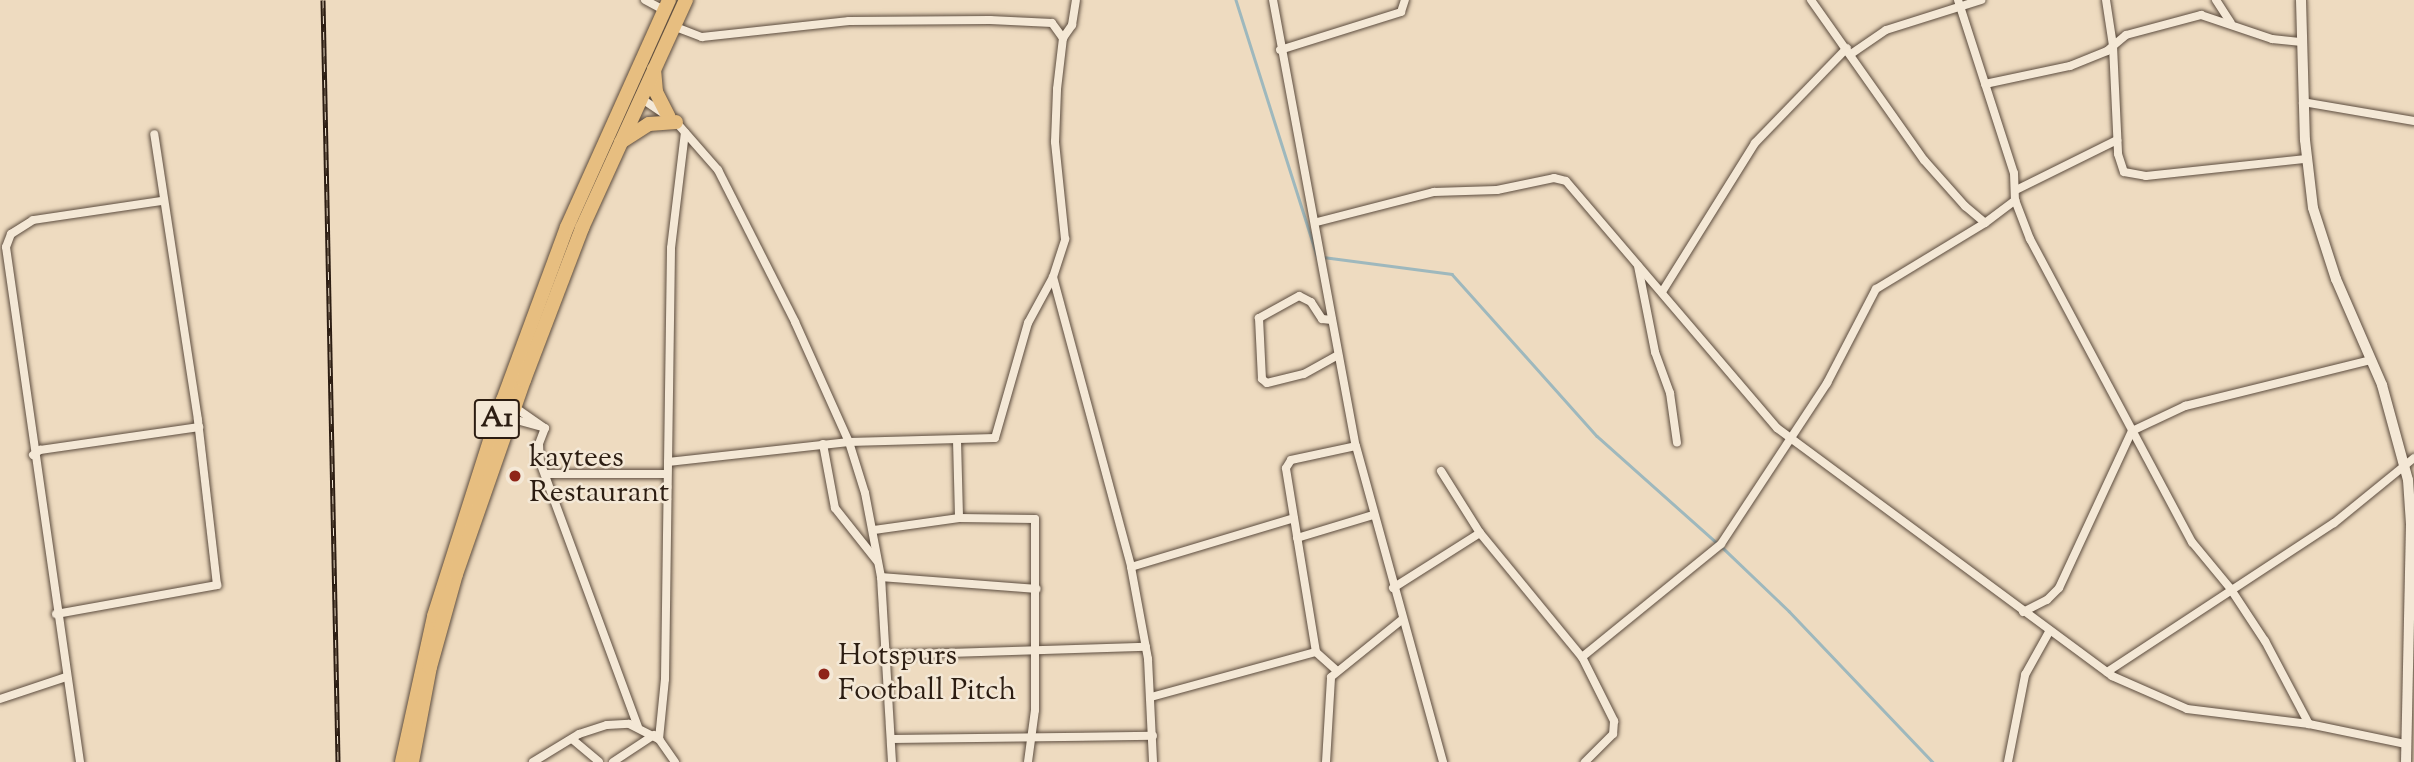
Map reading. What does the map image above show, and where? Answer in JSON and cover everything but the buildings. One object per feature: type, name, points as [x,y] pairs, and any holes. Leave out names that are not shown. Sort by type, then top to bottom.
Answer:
[{"type":"highway","name":"A1","points":[[402,762],[427,641],[507,410],[615,150],[686,0]]},
{"type":"highway","name":"A1","points":[[412,762],[430,667],[456,574],[567,227],[666,5]]},
{"type":"highway","points":[[615,150],[638,128],[677,124],[654,85],[658,58]]},
{"type":"street","points":[[645,0],[666,5]]},
{"type":"street","points":[[668,462],[849,442],[995,438],[1028,323],[1053,276],[1065,239],[1066,218],[1055,142],[1063,38],[1072,25],[1076,0]]},
{"type":"street","points":[[1273,0],[1280,50],[1317,222],[1338,355],[1356,446],[1393,589],[1443,762]]},
{"type":"street","points":[[1280,50],[1401,12],[1405,0]]},
{"type":"street","points":[[1811,0],[1928,166],[1985,223]]},
{"type":"street","points":[[1662,292],[1755,143],[1849,51],[1886,30],[1960,4],[1981,0]]},
{"type":"street","points":[[2106,0],[2113,46],[2117,140],[2121,168],[2135,176],[2306,159]]},
{"type":"street","points":[[2204,14],[2214,0],[2231,23]]},
{"type":"street","points":[[2301,0],[2306,159],[2320,234],[2411,462],[2406,762]]},
{"type":"street","points":[[1960,4],[2015,195],[2092,362],[2192,542],[2230,588],[2309,724]]},
{"type":"street","points":[[1985,84],[2070,66],[2113,46],[2126,35],[2204,14],[2272,39],[2302,42]]},
{"type":"street","points":[[673,26],[702,37],[849,21],[990,20],[1052,23],[1063,38]]},
{"type":"street","points":[[627,88],[677,124],[718,170],[736,202],[849,442],[874,530],[881,577],[892,762]]},
{"type":"street","points":[[2303,102],[2414,121]]},
{"type":"street","points":[[657,737],[665,679],[666,474],[671,248],[677,124]]},
{"type":"street","points":[[56,614],[217,585],[199,427],[161,201],[154,134]]},
{"type":"street","points":[[1582,657],[1721,544],[1827,383],[1876,289],[1985,223],[2015,195],[2117,140]]},
{"type":"street","points":[[1317,222],[1434,192],[1497,190],[1560,178],[1662,292],[1757,409],[1790,438],[2107,672],[2187,709],[2309,724],[2406,744]]},
{"type":"street","points":[[80,762],[5,255],[7,240],[33,220],[161,201]]},
{"type":"street","points":[[1638,267],[1655,352],[1670,393],[1676,443]]},
{"type":"street","points":[[1053,276],[1131,567],[1146,647],[1153,762]]},
{"type":"street","points":[[1332,320],[1322,319],[1311,302],[1299,296],[1259,318],[1262,379],[1266,383],[1304,374],[1338,355]]},
{"type":"street","points":[[2023,612],[2059,588],[2132,431],[2185,406],[2371,360]]},
{"type":"street","points":[[507,410],[542,427]]},
{"type":"street","points":[[507,410],[542,427]]},
{"type":"street","points":[[33,455],[40,450],[199,427]]},
{"type":"street","points":[[542,427],[538,452],[545,474],[638,727]]},
{"type":"street","points":[[957,440],[959,518]]},
{"type":"street","points":[[823,444],[835,508],[878,564]]},
{"type":"street","points":[[1336,670],[1315,652],[1288,463],[1356,446]]},
{"type":"street","points":[[2107,672],[2230,588],[2334,523],[2411,462]]},
{"type":"street","points":[[1441,471],[1480,533],[1582,657],[1615,726],[1613,734],[1585,762]]},
{"type":"street","points":[[545,474],[666,474]]},
{"type":"street","points":[[1297,538],[1373,515]]},
{"type":"street","points":[[874,530],[959,518],[1035,519],[1037,652],[1035,710],[1028,737],[1028,762]]},
{"type":"street","points":[[1131,567],[1294,518]]},
{"type":"street","points":[[1393,589],[1480,533]]},
{"type":"street","points":[[881,577],[1037,589]]},
{"type":"street","points":[[1326,762],[1330,684],[1336,670],[1403,619]]},
{"type":"street","points":[[2008,762],[2025,675],[2050,630]]},
{"type":"street","points":[[886,655],[1146,647]]},
{"type":"street","points":[[1151,696],[1315,652]]},
{"type":"street","points":[[0,699],[66,677]]},
{"type":"street","points":[[533,762],[572,739],[607,725],[638,727],[657,737],[675,762]]},
{"type":"street","points":[[891,739],[1153,736]]},
{"type":"street","points":[[613,762],[657,737]]},
{"type":"street","points":[[572,739],[599,762]]},
{"type":"waterway","points":[[1236,0],[1317,256]]},
{"type":"waterway","points":[[1323,257],[1452,274],[1597,436],[1717,543]]},
{"type":"waterway","points":[[1722,547],[1789,611],[1933,762]]},
{"type":"railway","points":[[323,0],[338,762]]},
{"type":"place","name":"kaytees Restaurant","points":[[515,476]]},
{"type":"place","name":"Hotspurs Football Pitch","points":[[824,674]]}]
